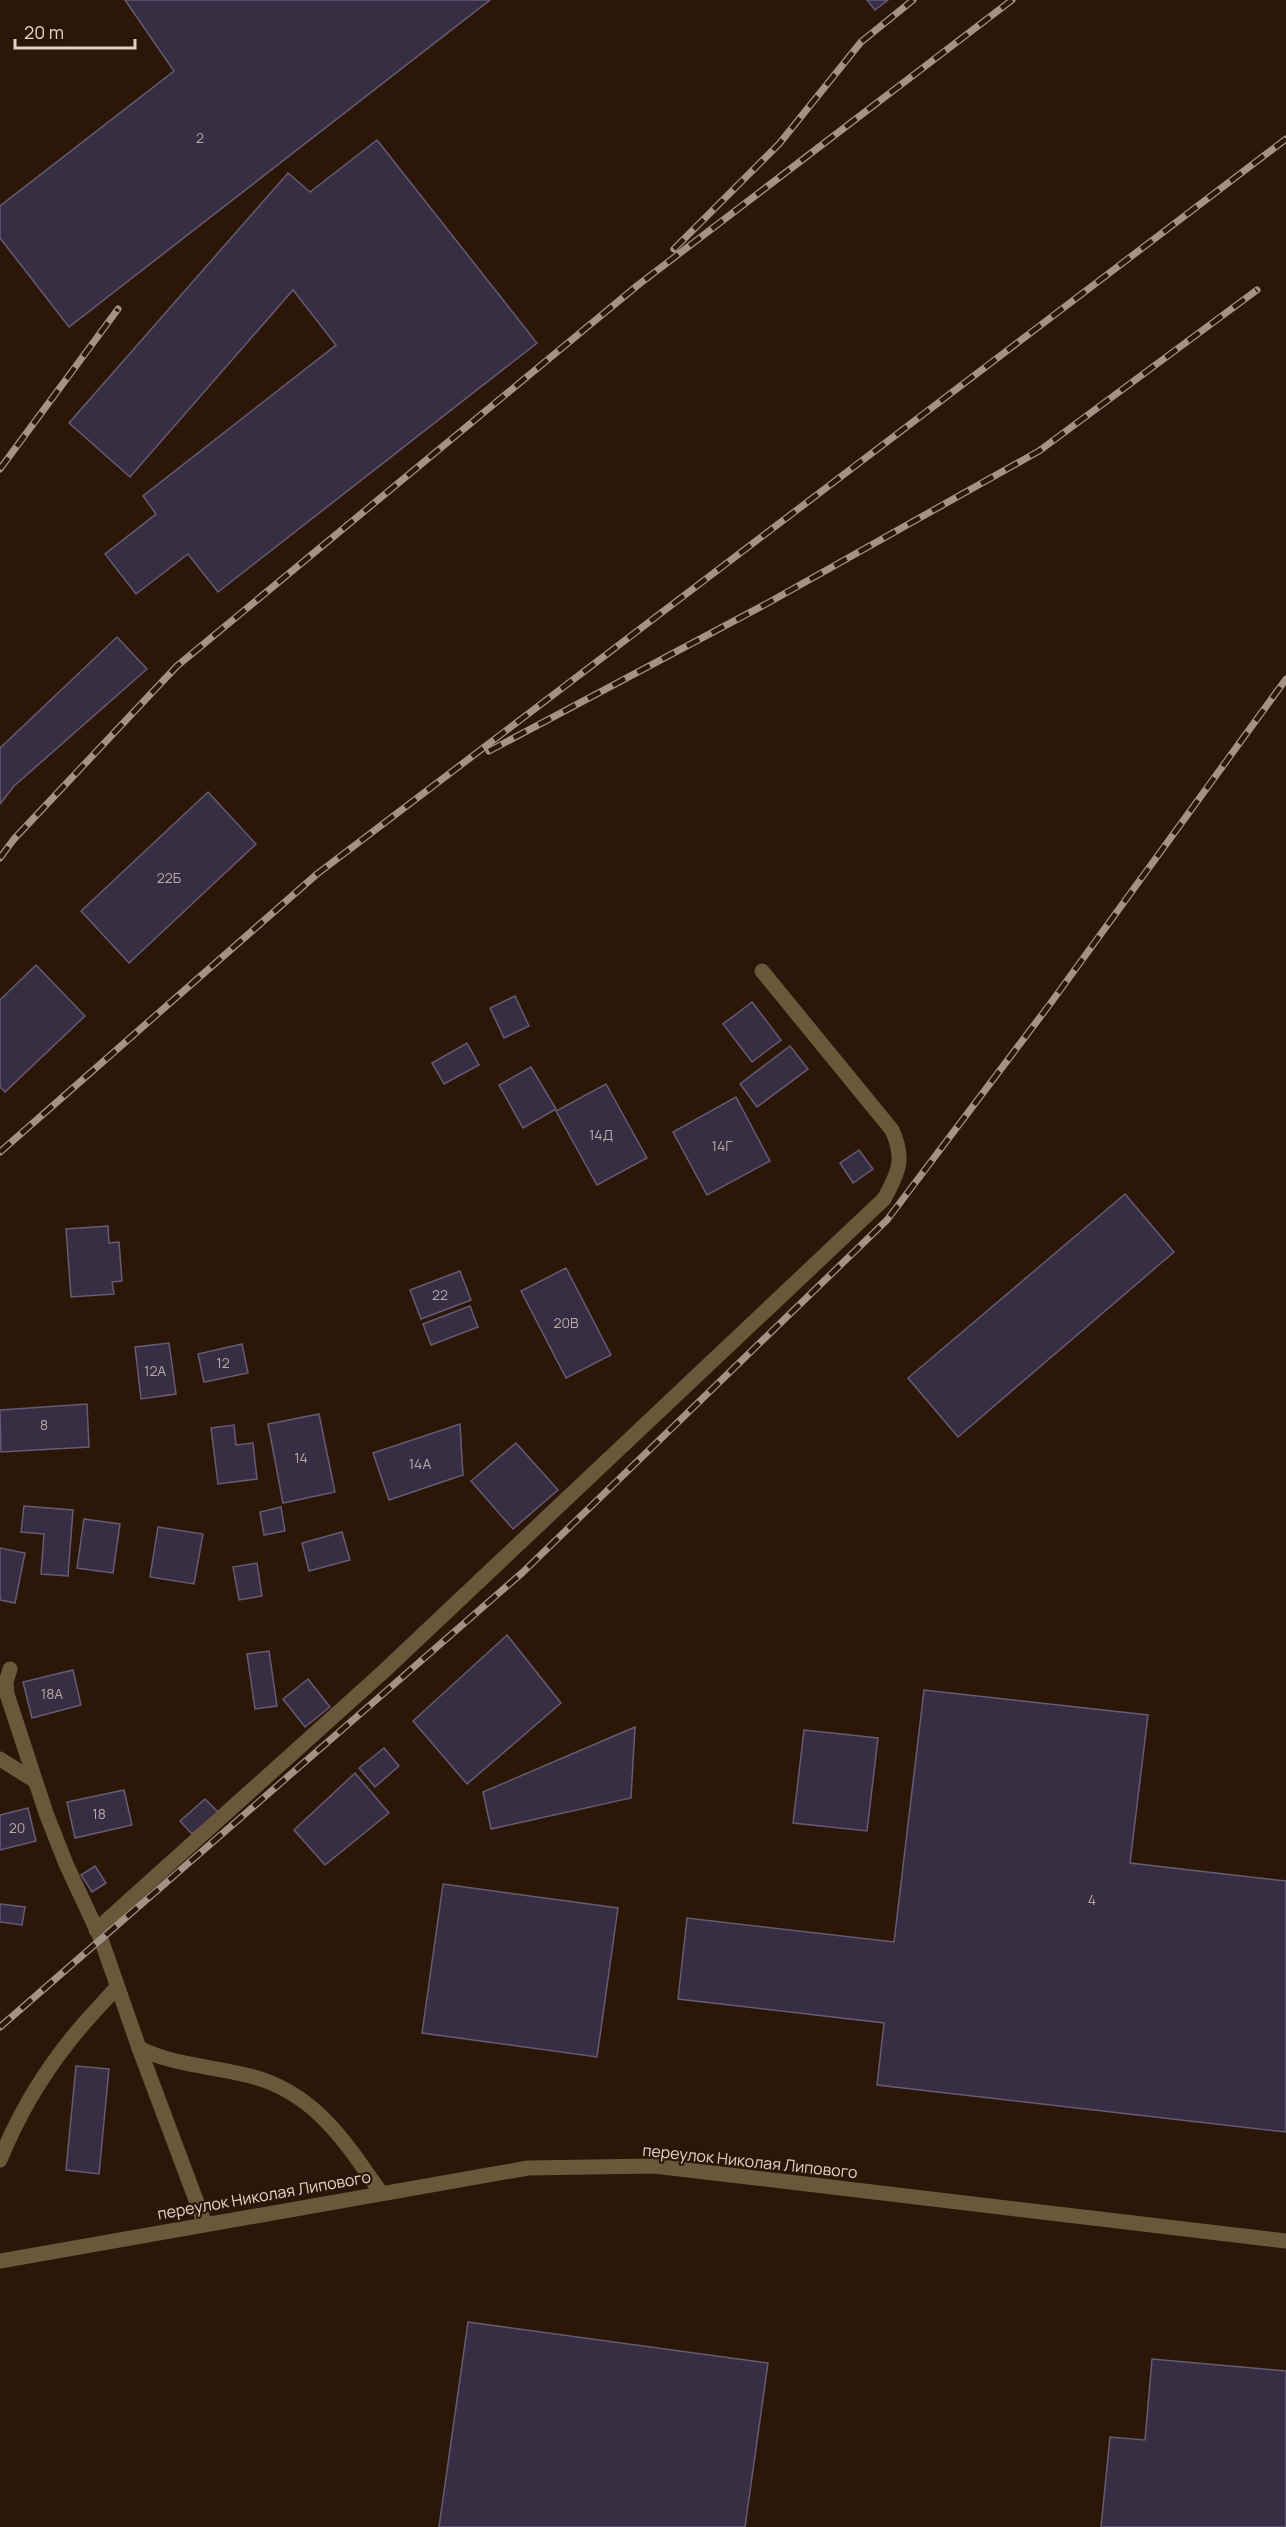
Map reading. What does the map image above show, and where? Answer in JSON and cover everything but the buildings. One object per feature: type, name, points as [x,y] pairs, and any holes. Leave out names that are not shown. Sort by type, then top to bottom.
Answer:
[{"type":"street","points":[[96,1930],[383,1672],[884,1198],[899,1163],[900,1146],[892,1130],[762,971]]},
{"type":"street","points":[[10,1669],[6,1682],[7,1694],[36,1781],[66,1864],[96,1930],[205,2224]]},
{"type":"street","points":[[0,1759],[36,1781]]},
{"type":"street","points":[[0,2160],[24,2110],[70,2040],[117,1987]]},
{"type":"street","points":[[139,2048],[160,2058],[272,2081],[299,2097],[341,2134],[381,2193]]},
{"type":"street","name":"переулок Николая Липового","points":[[0,2261],[528,2168],[654,2166],[1286,2241]]},
{"type":"railway","points":[[674,249],[779,144],[861,42],[913,0]]},
{"type":"railway","points":[[0,858],[14,839],[177,666],[638,285],[1012,0]]},
{"type":"railway","points":[[0,1152],[317,874],[1286,139]]},
{"type":"railway","points":[[489,751],[766,604],[1039,451],[1257,290]]},
{"type":"railway","points":[[0,469],[118,309]]},
{"type":"railway","points":[[0,2027],[522,1573],[887,1220],[1050,1004],[1286,679]]}]
